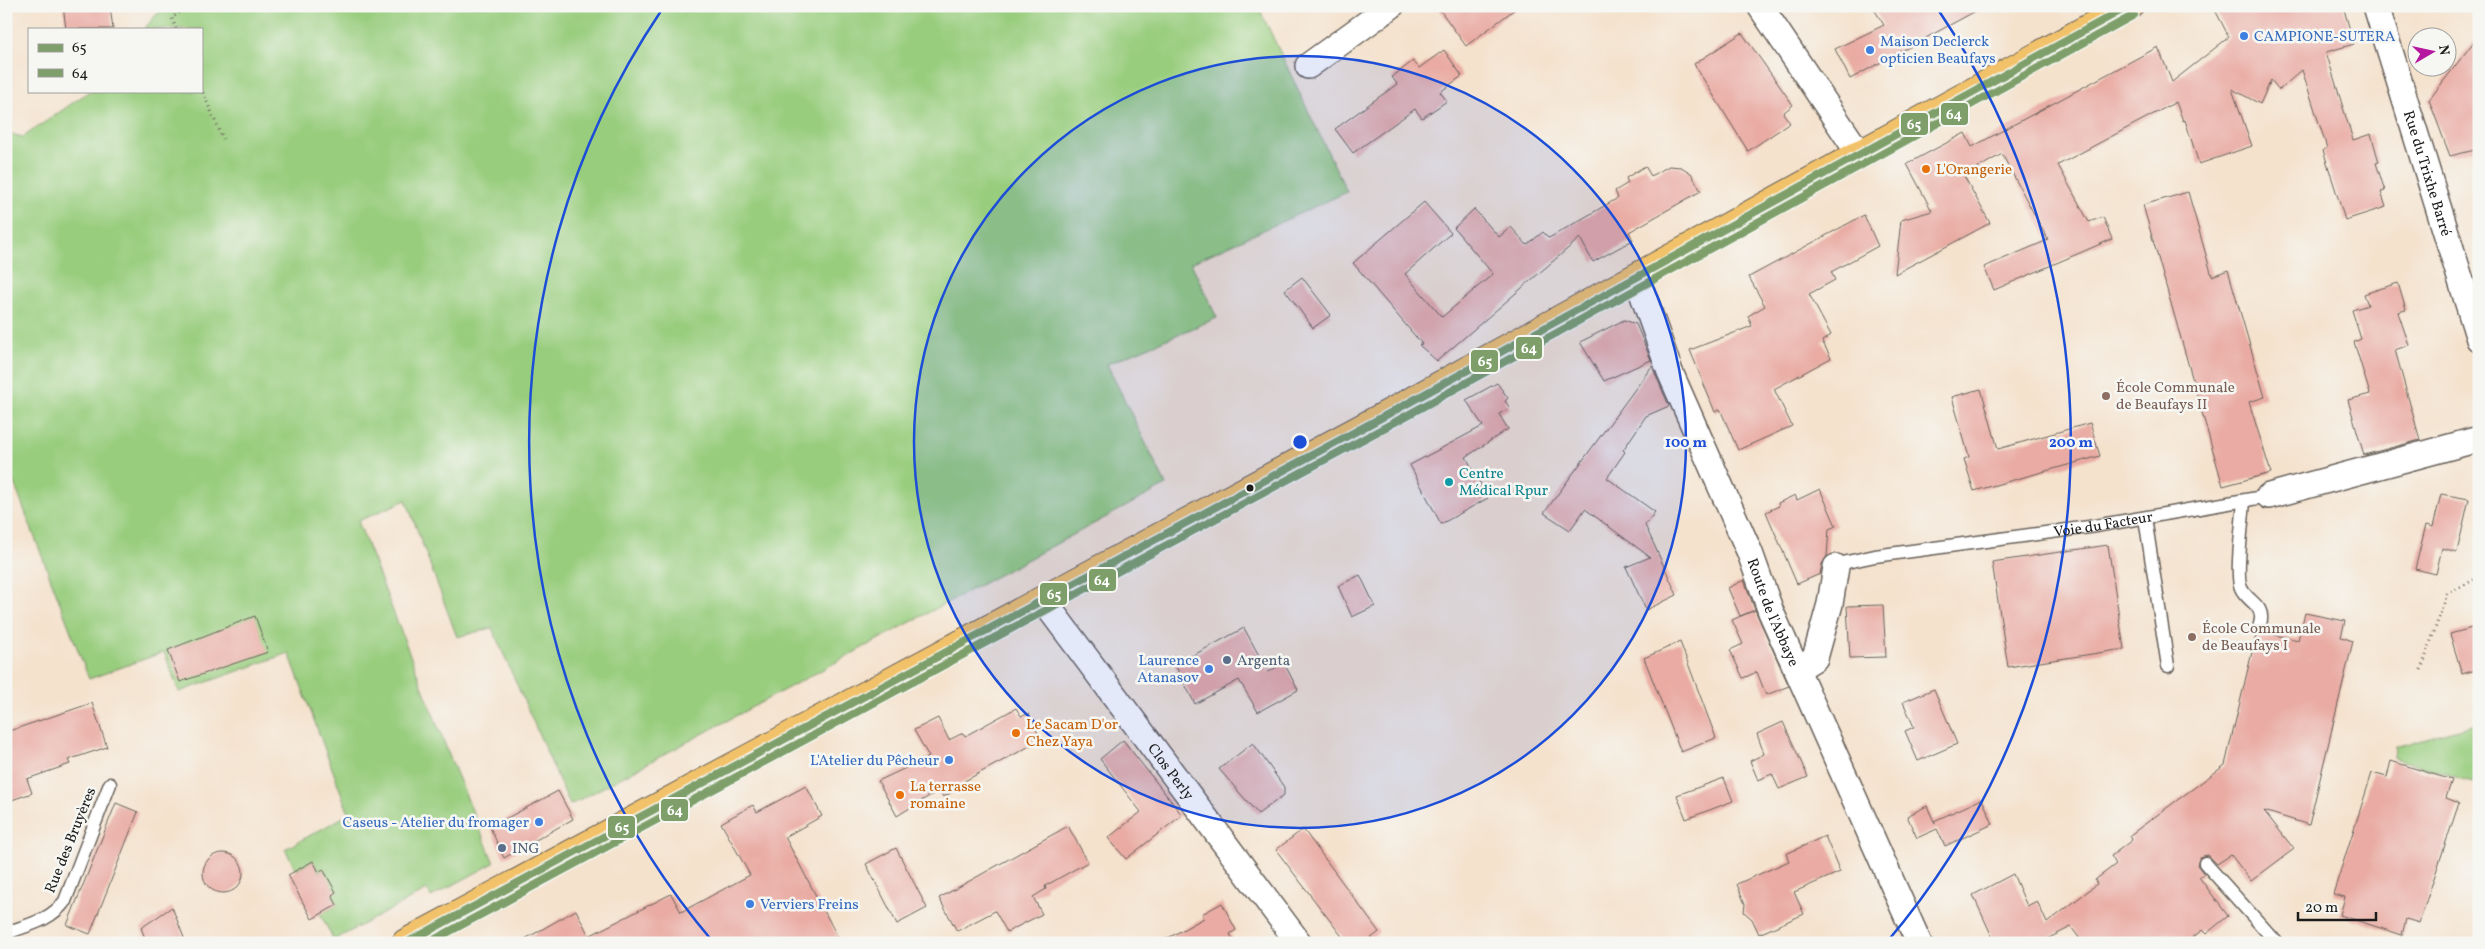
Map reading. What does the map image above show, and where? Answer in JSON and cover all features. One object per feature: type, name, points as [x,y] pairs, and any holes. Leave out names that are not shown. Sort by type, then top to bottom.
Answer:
[{"type":"main road","points":[[406,943],[1637,278],[2129,6]]},
{"type":"street","points":[[1308,66],[1391,6]]},
{"type":"street","points":[[1760,6],[1860,154]]},
{"type":"street","name":"Rue du Trixhe Barré","points":[[2376,6],[2479,339]]},
{"type":"street","name":"Route de l'Abbaye","points":[[1637,278],[1670,372],[1750,553],[1771,612],[1919,943]]},
{"type":"street","name":"Voie du Facteur","points":[[2269,496],[2479,439]]},
{"type":"street","name":"Voie du Facteur","points":[[1797,669],[1815,658],[1830,604],[1836,568]]},
{"type":"street","name":"Clos Perly","points":[[1043,600],[1299,943]]},
{"type":"lane","name":"Voie du Facteur","points":[[1836,568],[1848,562],[1875,556],[1937,549],[2145,518],[2269,496]]},
{"type":"lane","points":[[2244,501],[2239,582],[2245,594],[2257,605],[2260,613],[2260,624]]},
{"type":"lane","points":[[2145,518],[2168,666]]},
{"type":"lane","name":"Rue des Bruyères","points":[[6,933],[48,918],[58,911],[65,901],[110,784]]},
{"type":"lane","points":[[2205,862],[2276,943]]},
{"type":"path","points":[[176,28],[172,18],[188,6]]},
{"type":"path","points":[[202,90],[223,140]]},
{"type":"path","points":[[2421,670],[2447,594],[2479,578]]},
{"type":"green space","points":[[168,6],[1258,6],[1347,192],[1191,263],[1217,318],[1107,364],[1166,485],[570,805],[492,628],[457,637],[406,500],[358,521],[449,755],[494,863],[431,897],[427,890],[334,940],[320,914],[337,905],[332,895],[335,892],[323,869],[319,872],[313,861],[296,870],[285,849],[349,814],[289,653],[179,692],[164,652],[89,679],[6,462],[6,133],[23,137],[89,92],[202,92],[202,28],[145,28],[156,15]]},
{"type":"green space","points":[[2479,723],[2479,784],[2394,758],[2395,747]]},
{"type":"building","points":[[63,6],[110,6],[113,28],[66,28]]},
{"type":"building","points":[[1437,6],[1519,6],[1466,46]]},
{"type":"building","points":[[1872,6],[1985,6],[1850,79],[1835,49],[1884,25]]},
{"type":"building","points":[[2213,6],[2343,6],[2354,44],[2326,52],[2353,140],[2371,134],[2379,162],[2376,163],[2385,191],[2381,192],[2386,207],[2345,220],[2323,150],[2327,148],[2302,70],[2279,90],[2271,80],[2260,104],[2232,89],[2252,146],[2199,164],[2185,120],[2183,121],[2176,102],[2058,165],[2089,222],[2103,217],[2112,239],[1994,290],[1984,267],[2048,240],[2002,154],[1964,176],[1990,223],[1895,274],[1901,220],[1932,211],[1907,164],[1965,133],[1972,147],[2158,47],[2172,82],[2229,37]]},
{"type":"building","points":[[1742,33],[1793,105],[1783,113],[1790,123],[1748,151],[1694,64]]},
{"type":"building","points":[[2479,35],[2479,149],[2450,156],[2429,100],[2446,78],[2458,78],[2458,62]]},
{"type":"building","points":[[1444,50],[1462,76],[1440,92],[1447,101],[1422,118],[1415,109],[1353,153],[1335,129],[1397,84],[1392,77],[1413,61],[1419,68]]},
{"type":"building","points":[[1645,166],[1651,176],[1669,166],[1681,167],[1691,173],[1701,191],[1629,232],[1633,240],[1593,262],[1580,238],[1437,361],[1419,345],[1422,344],[1353,263],[1424,202],[1451,233],[1405,274],[1442,317],[1493,274],[1454,228],[1474,209],[1499,237],[1511,227],[1527,245],[1543,232],[1549,238],[1618,198],[1615,191],[1628,183],[1626,178]]},
{"type":"building","points":[[2188,192],[2212,276],[2228,270],[2265,397],[2249,402],[2271,473],[2223,486],[2143,205]]},
{"type":"building","points":[[1864,215],[1878,246],[1831,272],[1835,280],[1809,294],[1831,335],[1822,341],[1831,358],[1774,389],[1792,426],[1738,450],[1720,409],[1715,412],[1690,350],[1752,326],[1748,316],[1765,306],[1749,277]]},
{"type":"building","points":[[1302,277],[1331,315],[1313,328],[1285,290]]},
{"type":"building","points":[[2398,283],[2406,310],[2398,312],[2409,345],[2395,350],[2420,440],[2364,455],[2348,400],[2370,394],[2354,342],[2361,339],[2352,310],[2368,305],[2364,294]]},
{"type":"building","points":[[1624,320],[1636,324],[1651,360],[1604,381],[1580,342]]},
{"type":"building","points":[[1652,366],[1669,406],[1646,416],[1607,478],[1655,512],[1645,525],[1677,595],[1646,610],[1626,567],[1650,557],[1585,509],[1570,530],[1544,513]]},
{"type":"building","name":"Centre Médical Rpur","points":[[1497,383],[1508,398],[1505,401],[1510,408],[1499,414],[1508,429],[1466,457],[1488,498],[1441,524],[1410,465],[1483,426],[1466,400]]},
{"type":"building","points":[[1981,389],[1998,449],[2090,423],[2100,456],[1974,491],[1964,459],[1969,457],[1952,397]]},
{"type":"building","points":[[1820,489],[1836,526],[1829,529],[1827,556],[1822,564],[1820,574],[1797,584],[1766,512],[1779,506],[1778,503],[1795,495],[1797,500]]},
{"type":"building","points":[[2441,494],[2469,499],[2457,552],[2442,548],[2436,574],[2415,569],[2426,525],[2433,527]]},
{"type":"building","points":[[2108,545],[2124,649],[2008,667],[1992,562]]},
{"type":"building","points":[[1360,575],[1375,606],[1352,617],[1338,586]]},
{"type":"building","points":[[1744,580],[1755,610],[1740,616],[1728,588]]},
{"type":"building","points":[[1883,605],[1886,657],[1850,658],[1847,606]]},
{"type":"building","points":[[1755,610],[1789,686],[1766,695],[1757,672],[1743,678],[1730,650],[1743,644],[1732,620]]},
{"type":"building","points":[[2305,613],[2345,621],[2341,637],[2353,641],[2309,825],[2264,811],[2294,849],[2251,881],[2231,855],[2217,864],[2208,855],[2200,857],[2197,865],[2204,874],[2199,877],[2228,916],[2206,934],[2202,930],[2186,943],[2083,943],[2071,927],[2039,943],[1995,943],[1973,895],[2013,874],[2027,906],[2037,901],[2047,923],[2097,884],[2095,880],[2116,864],[2111,856],[2132,840],[2130,835],[2225,765],[2257,631],[2298,640]]},
{"type":"building","points":[[255,616],[268,652],[180,682],[168,650]]},
{"type":"building","points":[[2479,626],[2479,669],[2462,674],[2450,634]]},
{"type":"building","points":[[1244,628],[1268,672],[1284,663],[1298,690],[1258,712],[1239,680],[1195,704],[1175,665]]},
{"type":"building","points":[[1680,642],[1716,738],[1681,752],[1644,658]]},
{"type":"building","points":[[1934,689],[1957,744],[1918,761],[1905,731],[1914,727],[1903,702]]},
{"type":"building","points":[[92,703],[107,747],[68,760],[70,764],[27,779],[32,793],[6,802],[6,730],[9,731]]},
{"type":"building","points":[[1016,708],[1021,716],[1029,714],[1041,740],[959,784],[960,788],[943,797],[939,790],[897,816],[878,781],[929,757],[914,730],[938,718],[949,740],[963,733],[965,736]]},
{"type":"building","points":[[1783,722],[1808,777],[1779,789],[1772,774],[1758,780],[1750,761],[1764,754],[1757,734]]},
{"type":"building","points":[[1123,740],[1182,815],[1126,859],[1108,838],[1141,812],[1100,759]]},
{"type":"building","points":[[1253,743],[1284,787],[1284,795],[1258,814],[1219,769]]},
{"type":"building","points":[[2391,761],[2452,780],[2446,798],[2459,803],[2419,923],[2406,919],[2402,935],[2340,915],[2345,897],[2333,894],[2372,773],[2387,777]]},
{"type":"building","points":[[1724,778],[1733,801],[1686,819],[1677,795]]},
{"type":"building","points":[[806,786],[822,816],[785,837],[841,943],[518,943],[576,910],[589,936],[671,894],[681,912],[750,875],[721,823],[753,805],[757,812]]},
{"type":"building","points":[[558,791],[573,819],[504,858],[490,827]]},
{"type":"building","points":[[1982,799],[1993,824],[1945,846],[1937,829],[1917,838],[1907,816],[1927,806],[1935,824],[1934,821]]},
{"type":"building","points":[[116,803],[138,812],[90,934],[67,925]]},
{"type":"building","points":[[1068,826],[1088,862],[1045,886],[1046,889],[1033,897],[1042,914],[1007,932],[995,911],[957,931],[939,898]]},
{"type":"building","points":[[1303,829],[1379,932],[1365,943],[1347,943],[1276,850]]},
{"type":"building","points":[[1825,836],[1840,872],[1794,892],[1804,914],[1759,934],[1752,919],[1744,912],[1745,904],[1737,884],[1789,861],[1786,854]]},
{"type":"building","points":[[896,848],[927,908],[897,924],[866,864]]},
{"type":"building","points":[[227,853],[234,856],[240,862],[243,873],[242,881],[234,890],[227,893],[219,893],[212,890],[204,881],[203,869],[206,862],[215,854]]},
{"type":"building","points":[[313,861],[319,872],[323,869],[336,892],[332,895],[337,905],[312,919],[288,875]]},
{"type":"building","points":[[1222,903],[1236,930],[1230,934],[1235,943],[1159,943],[1204,918],[1202,914]]},
{"type":"building","points":[[172,907],[186,943],[147,943],[141,928]]},
{"type":"transit line","name":"65","points":[[406,943],[1390,413],[2129,6]]},
{"type":"transit line","name":"64","points":[[428,943],[1395,422],[2134,15]]},
{"type":"place","name":"CAMPIONE-SUTERA","points":[[2244,36]]},
{"type":"place","name":"Maison Declerck opticien Beaufays","points":[[1870,50]]},
{"type":"place","name":"L'Orangerie","points":[[1926,169]]},
{"type":"place","name":"École Communale de Beaufays II","points":[[2106,396]]},
{"type":"place","name":"Centre Médical Rpur","points":[[1449,482]]},
{"type":"place","name":"École Communale de Beaufays I","points":[[2192,637]]},
{"type":"place","name":"Argenta","points":[[1227,660]]},
{"type":"place","name":"Laurence Atanasov","points":[[1209,669]]},
{"type":"place","name":"Le Sacam D'or Chez Yaya","points":[[1016,733]]},
{"type":"place","name":"L'Atelier du Pêcheur","points":[[949,760]]},
{"type":"place","name":"La terrasse romaine","points":[[900,795]]},
{"type":"place","name":"Caseus - Atelier du fromager","points":[[539,822]]},
{"type":"place","name":"ING","points":[[502,848]]},
{"type":"place","name":"Verviers Freins","points":[[750,904]]}]
